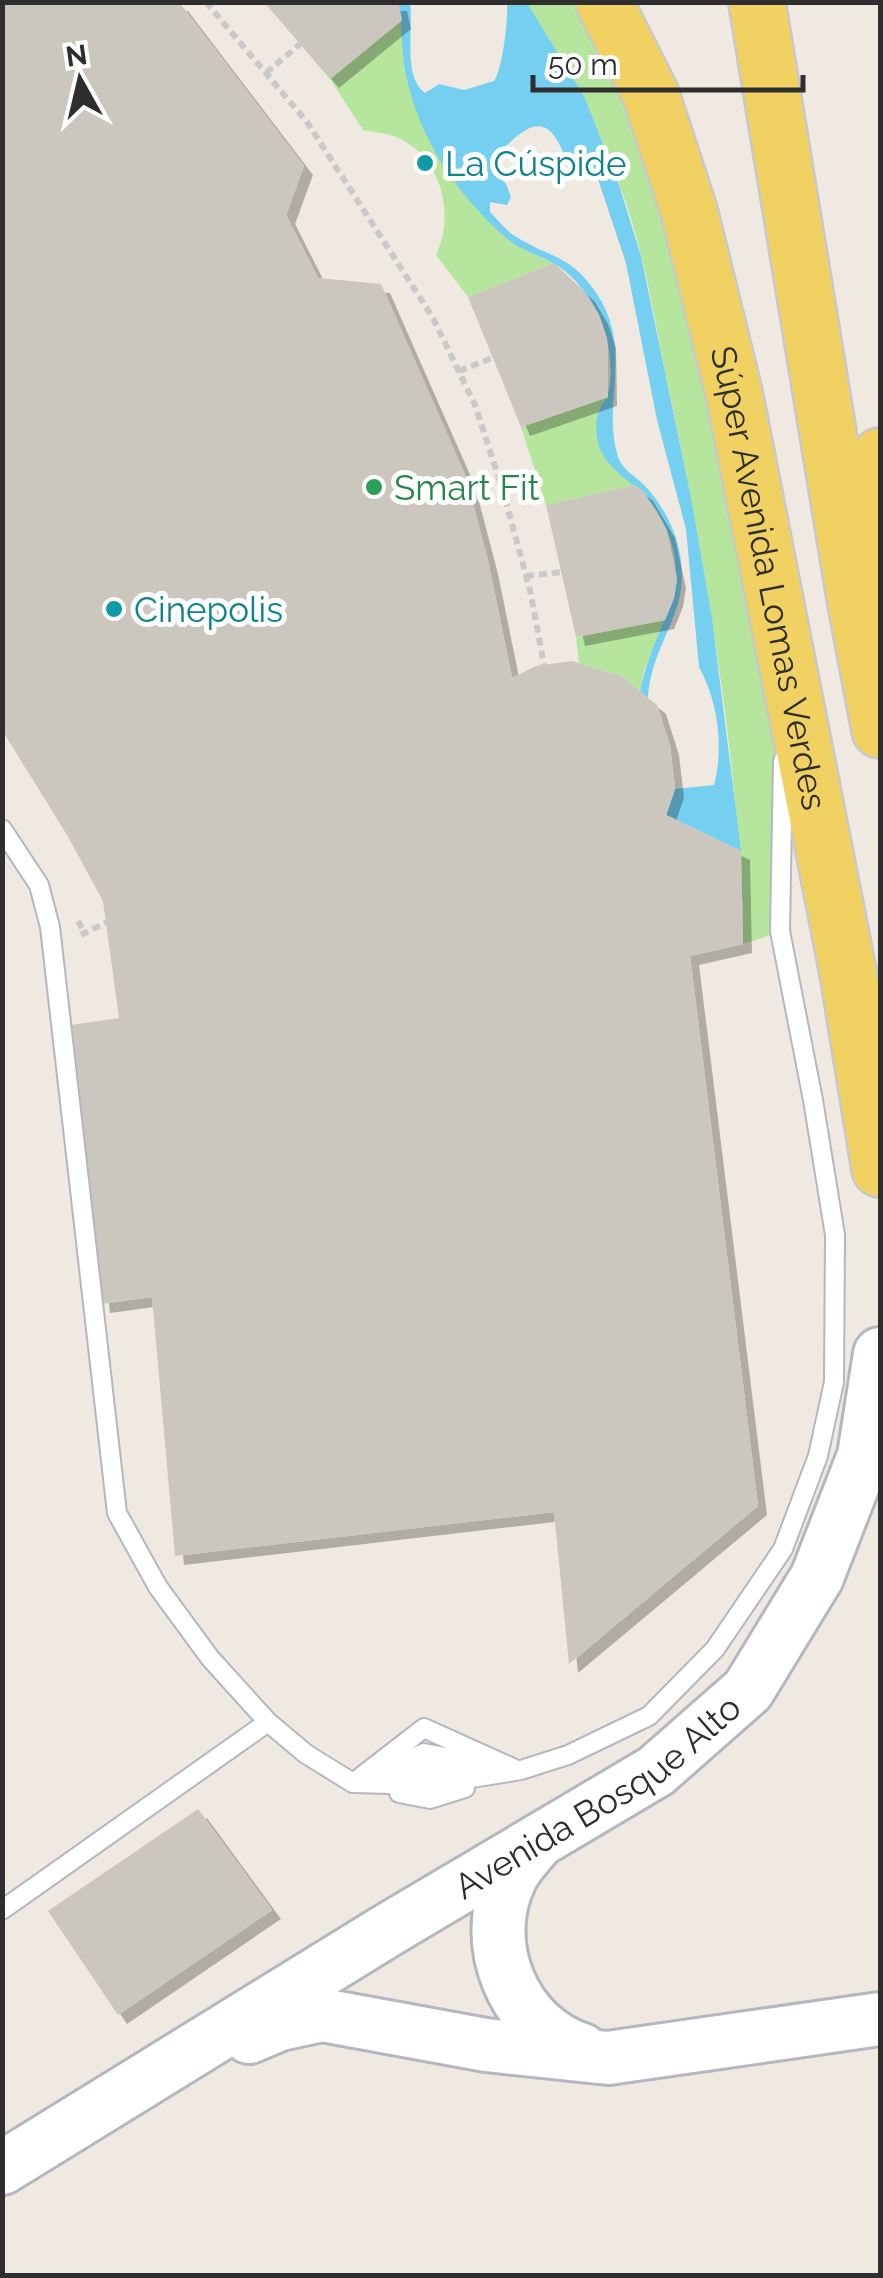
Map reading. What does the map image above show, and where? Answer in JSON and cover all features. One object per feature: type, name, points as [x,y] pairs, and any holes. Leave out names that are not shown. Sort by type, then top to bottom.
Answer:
[{"type":"main road","name":"Súper Avenida Lomas Verdes","points":[[604,2],[651,95],[689,211],[734,394],[848,972],[880,1169]]},
{"type":"main road","points":[[757,2],[880,730]]},
{"type":"main road","points":[[856,603],[880,456]]},
{"type":"street","name":"Avenida Bosque Alto","points":[[2,2168],[656,1771],[748,1690],[818,1577],[864,1456],[880,1354]]},
{"type":"street","points":[[538,1840],[510,1878],[497,1924],[503,1972],[526,2014],[563,2044],[608,2058]]},
{"type":"street","name":"Avenida Bosque Alto","points":[[132,2086],[280,2024],[322,2016],[486,2044],[608,2058],[880,2019]]},
{"type":"lane","points":[[783,732],[784,652]]},
{"type":"lane","points":[[2,829],[39,885],[50,926],[117,1513],[158,1588],[210,1658],[268,1722],[306,1754],[353,1783],[428,1785],[518,1770],[568,1755],[649,1716],[715,1648],[783,1549],[818,1456],[834,1382],[835,1236],[780,931],[783,752]]},
{"type":"lane","points":[[2,1910],[268,1722]]},
{"type":"lane","points":[[353,1783],[424,1753],[518,1770]]},
{"type":"path","points":[[206,2],[307,122],[434,318],[475,405],[504,491],[544,665]]},
{"type":"path","points":[[266,72],[300,44]]},
{"type":"path","points":[[459,371],[492,358]]},
{"type":"path","points":[[526,576],[562,572]]},
{"type":"green space","points":[[527,3],[577,3],[632,100],[672,214],[776,730],[774,934],[743,944],[735,804],[719,666],[696,527],[642,260],[610,161]]},
{"type":"green space","points":[[402,20],[414,98],[445,168],[496,227],[522,247],[554,263],[468,297],[436,255],[442,239],[444,204],[433,171],[410,145],[394,136],[363,130],[330,79]]},
{"type":"green space","points":[[608,397],[599,408],[622,476],[635,485],[546,505],[521,427]]},
{"type":"green space","points":[[665,620],[644,670],[640,692],[621,676],[579,663],[576,637]]},
{"type":"water","points":[[398,3],[410,3],[411,64],[425,93],[439,84],[464,90],[494,81],[506,31],[507,3],[527,3],[584,96],[619,185],[641,256],[712,618],[741,851],[666,815],[675,789],[714,785],[719,755],[717,724],[711,694],[699,667],[686,529],[657,420],[626,263],[597,176],[590,166],[566,160],[550,131],[533,127],[493,159],[492,168],[511,197],[507,205],[490,202],[490,212],[514,236],[579,272],[608,315],[614,336],[613,417],[618,457],[661,507],[674,533],[681,561],[678,602],[653,668],[648,698],[640,692],[670,603],[675,562],[670,538],[657,511],[613,468],[599,446],[597,417],[608,396],[610,374],[601,321],[572,277],[505,237],[469,200],[439,159],[409,88]]},
{"type":"building","points":[[2,2],[179,2],[304,166],[286,215],[318,278],[381,284],[466,477],[512,678],[536,666],[572,661],[621,676],[657,705],[670,746],[675,789],[666,815],[741,851],[743,944],[690,956],[758,1506],[569,1664],[554,1512],[175,1556],[152,1297],[101,1304],[71,1025],[119,1018],[103,901],[2,730]]},
{"type":"building","points":[[264,2],[398,2],[402,20],[330,79]]},
{"type":"building","points":[[554,263],[586,293],[599,315],[607,339],[608,397],[521,427],[468,297]]},
{"type":"building","points":[[635,485],[644,492],[666,529],[677,579],[674,598],[665,620],[576,637],[546,505]]},
{"type":"building","points":[[198,1809],[272,1910],[118,2015],[48,1911]]},
{"type":"place","name":"La Cúspide","points":[[425,163]]},
{"type":"place","name":"Smart Fit","points":[[374,487]]},
{"type":"place","name":"Cinepolis","points":[[114,609]]}]
